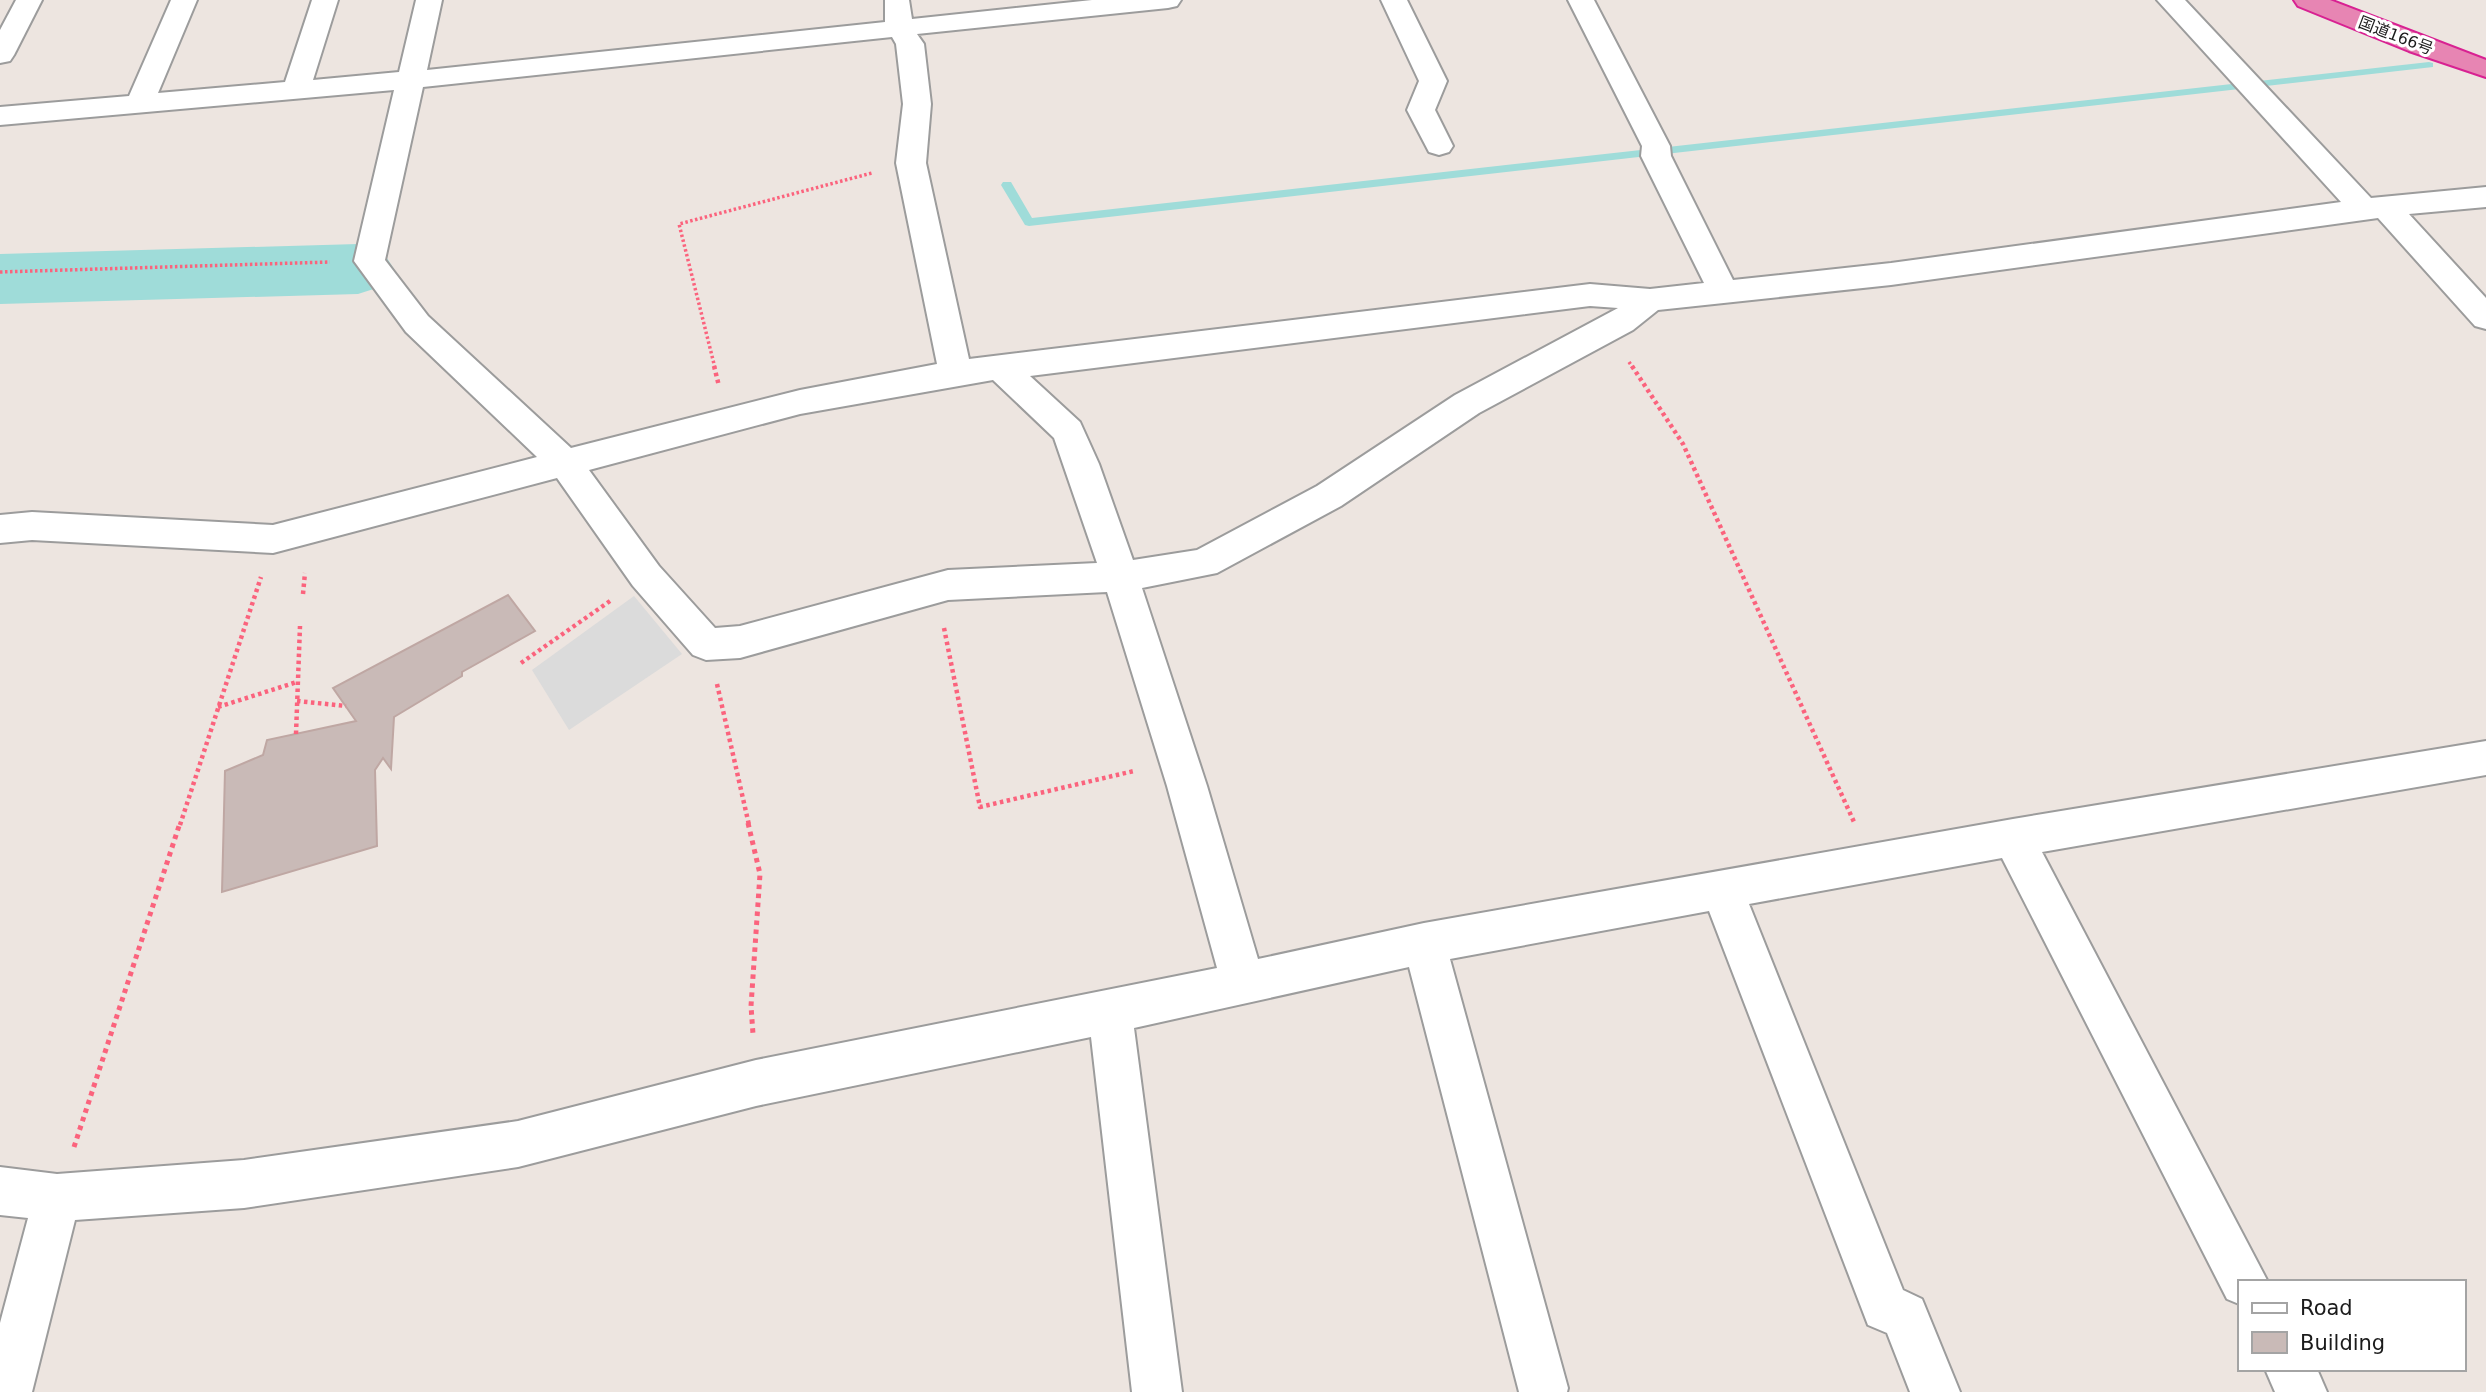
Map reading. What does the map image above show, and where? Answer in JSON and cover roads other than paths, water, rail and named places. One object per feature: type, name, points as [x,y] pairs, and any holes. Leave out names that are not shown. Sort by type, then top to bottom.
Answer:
[{"type":"highway","name":"国道166号","points":[[2307,0],[2486,69]]},
{"type":"street","points":[[0,55],[29,0]]},
{"type":"street","points":[[141,104],[184,0]]},
{"type":"street","points":[[296,90],[325,0]]},
{"type":"street","points":[[429,0],[408,80],[369,261],[417,324],[564,462],[646,576],[706,644],[740,642],[948,585],[1120,577],[1203,563],[1329,496],[1467,404],[1608,330],[1650,300]]},
{"type":"street","points":[[0,116],[408,80],[898,13],[1168,0]]},
{"type":"street","points":[[1394,0],[1433,81],[1421,110],[1439,146]]},
{"type":"street","points":[[1581,0],[1723,291]]},
{"type":"street","points":[[2170,0],[2249,85],[2486,318]]},
{"type":"street","points":[[898,13],[910,44],[917,104],[911,163],[955,373]]},
{"type":"street","points":[[0,529],[32,526],[273,539],[800,402],[955,373],[1590,295],[1650,300],[1891,274],[2374,208],[2486,197]]},
{"type":"street","points":[[1000,367],[1068,431],[1120,577],[1180,761],[1221,897],[1242,981]]},
{"type":"street","points":[[0,1191],[57,1198],[244,1184],[519,1144],[757,1083],[1110,1012],[1424,943],[1723,892],[2013,838],[2486,758]]},
{"type":"street","points":[[2013,838],[2243,1280]]},
{"type":"street","points":[[1723,892],[1885,1308],[1905,1316],[1935,1392]]},
{"type":"street","points":[[1424,943],[1543,1388]]},
{"type":"street","points":[[1110,1012],[1157,1392]]},
{"type":"street","points":[[7,1392],[57,1198]]},
{"type":"street","points":[[2291,1371],[2302,1392]]},
{"type":"waterway","points":[[1007,185],[1029,222],[2429,65]]},
{"type":"waterway","points":[[0,279],[358,269]]}]
